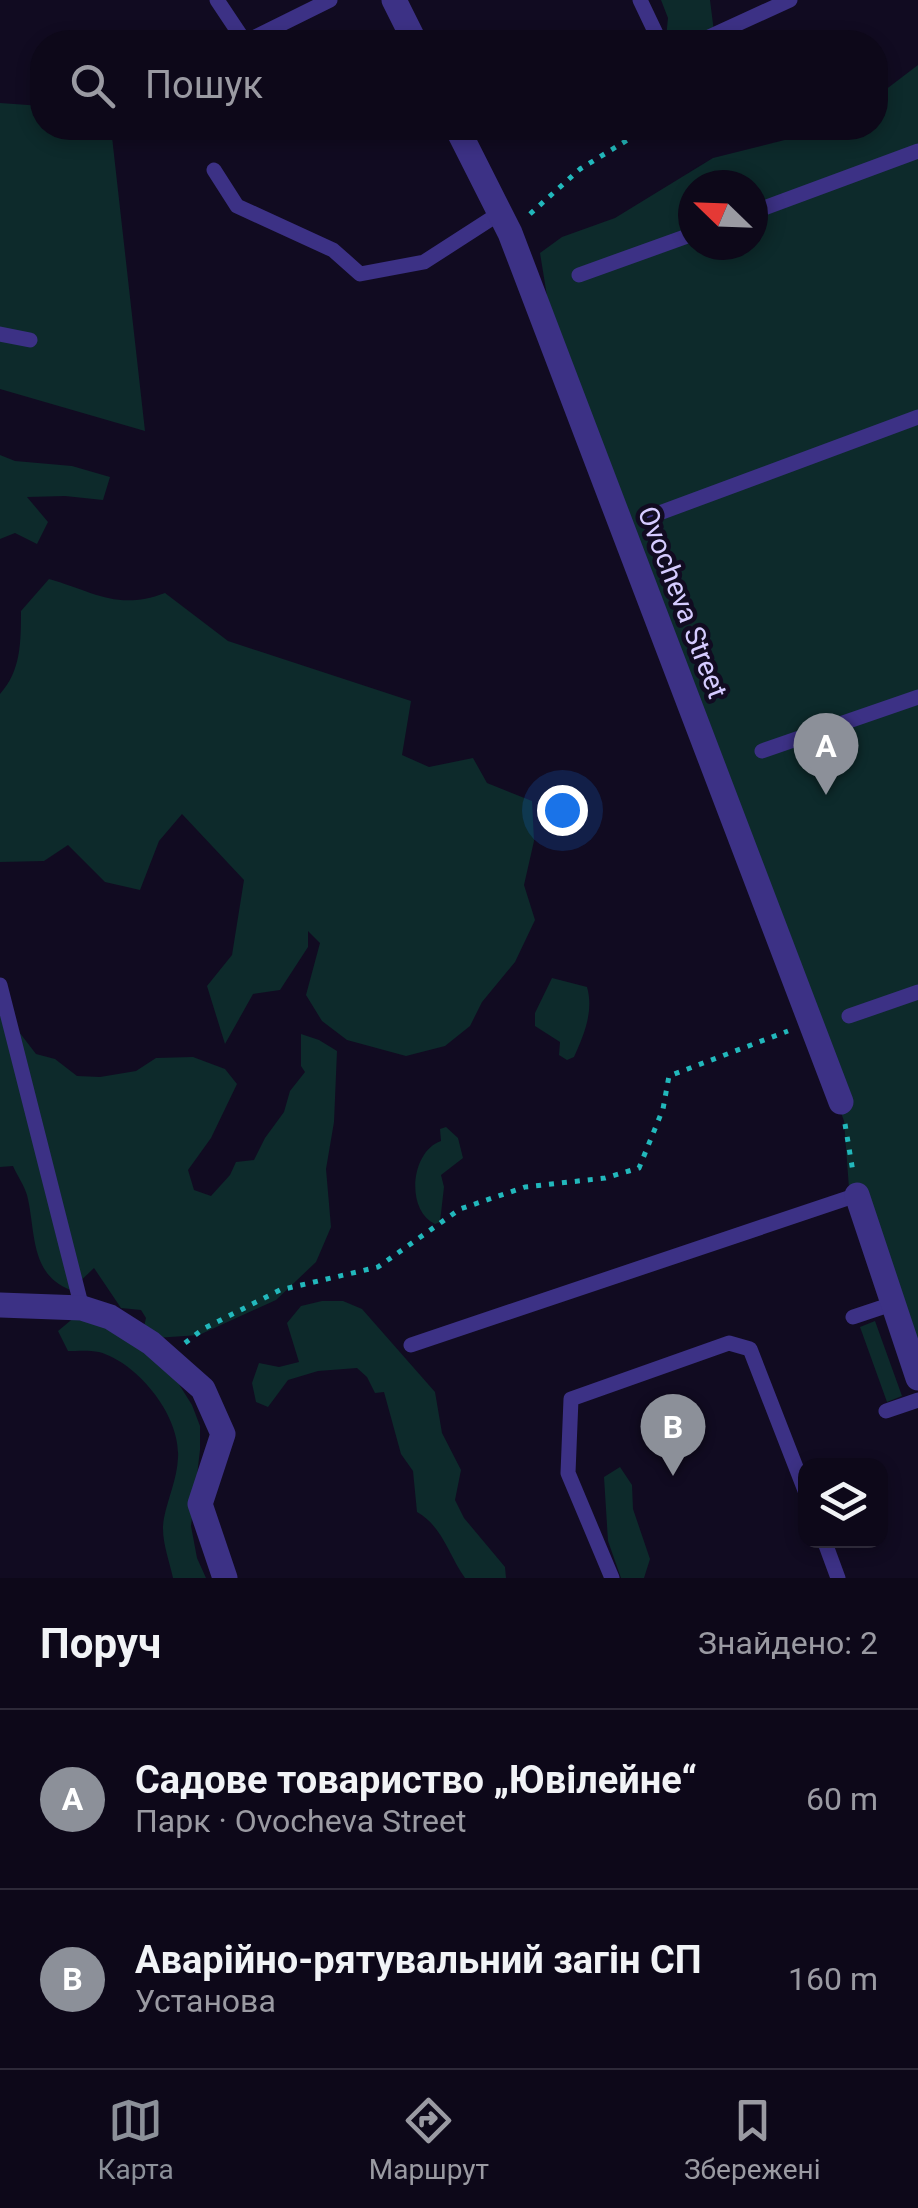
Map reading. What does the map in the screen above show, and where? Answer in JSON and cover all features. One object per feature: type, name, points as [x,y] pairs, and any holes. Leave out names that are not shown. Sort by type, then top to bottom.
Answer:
[{"type":"street","points":[[394,0],[409,30]]},
{"type":"street","name":"Ovocheva Street","points":[[463,140],[505,223],[841,1102]]},
{"type":"street","points":[[857,1195],[918,1378]]},
{"type":"street","points":[[0,1305],[82,1308],[110,1317],[166,1356],[203,1389],[223,1434],[200,1504],[225,1578]]},
{"type":"lane","points":[[217,0],[236,30]]},
{"type":"lane","points":[[269,30],[330,0]]},
{"type":"lane","points":[[640,0],[654,30]]},
{"type":"lane","points":[[724,30],[790,0]]},
{"type":"lane","points":[[768,206],[918,151]]},
{"type":"lane","points":[[214,170],[237,206],[334,250],[360,274],[424,262],[505,223]]},
{"type":"lane","points":[[580,275],[678,239]]},
{"type":"lane","points":[[0,334],[30,340]]},
{"type":"lane","points":[[654,515],[918,417]]},
{"type":"lane","points":[[762,751],[918,697]]},
{"type":"lane","points":[[0,985],[82,1308]]},
{"type":"lane","points":[[849,1016],[918,992]]},
{"type":"lane","points":[[412,1345],[857,1195]]},
{"type":"lane","points":[[853,1317],[892,1304]]},
{"type":"lane","points":[[612,1578],[568,1473],[571,1399],[729,1344],[750,1349],[798,1472]]},
{"type":"lane","points":[[886,1411],[918,1400]]},
{"type":"lane","points":[[827,1548],[838,1578]]},
{"type":"path","points":[[505,223],[628,140]]},
{"type":"path","points":[[166,1356],[204,1329],[280,1290],[378,1267],[460,1208],[525,1187],[605,1178],[639,1168],[663,1109],[670,1076],[812,1023]]},
{"type":"path","points":[[841,1102],[857,1195]]},
{"type":"green space","points":[[661,0],[710,0],[714,30],[667,30],[668,18]]},
{"type":"green space","points":[[918,65],[918,1357],[849,1188],[844,1121],[548,302],[540,253],[562,237],[615,218],[678,179],[678,260],[768,260],[768,170],[693,170],[713,158],[784,140],[888,140],[888,88]]},
{"type":"green space","points":[[0,103],[30,105],[30,140],[112,140],[145,431],[0,389]]},
{"type":"green space","points":[[0,455],[15,461],[72,466],[110,477],[103,500],[27,497],[48,522],[37,544],[15,533],[0,539]]},
{"type":"green space","points":[[49,579],[119,600],[165,593],[228,641],[411,701],[402,755],[429,767],[473,758],[487,783],[532,801],[534,841],[524,885],[535,920],[515,962],[482,1002],[470,1026],[445,1046],[406,1056],[347,1040],[322,1021],[306,995],[320,943],[308,931],[308,947],[280,990],[253,994],[225,1044],[207,986],[232,955],[244,880],[182,814],[159,841],[140,890],[105,882],[68,845],[44,861],[0,862],[0,694],[16,666],[21,611]]},
{"type":"green space","points":[[552,978],[587,987],[589,996],[584,1032],[574,1057],[567,1060],[559,1055],[560,1042],[535,1026],[535,1013]]},
{"type":"green space","points":[[0,989],[14,1010],[16,1028],[36,1054],[55,1059],[77,1076],[136,1071],[156,1058],[193,1057],[225,1069],[237,1084],[211,1138],[188,1170],[194,1190],[211,1196],[236,1162],[254,1160],[284,1112],[290,1091],[305,1072],[301,1066],[301,1034],[337,1051],[334,1122],[326,1169],[331,1227],[316,1262],[276,1300],[199,1335],[141,1339],[146,1318],[141,1310],[121,1308],[94,1268],[71,1290],[57,1283],[41,1263],[22,1184],[13,1166],[0,1167]]},
{"type":"green space","points":[[446,1127],[458,1138],[463,1158],[441,1175],[444,1187],[440,1222],[435,1224],[419,1207],[416,1181],[423,1156],[441,1141],[440,1129]]},
{"type":"green space","points":[[343,1301],[362,1309],[435,1392],[442,1433],[461,1470],[455,1500],[464,1518],[505,1567],[506,1578],[465,1578],[439,1533],[417,1512],[413,1471],[401,1454],[384,1392],[375,1393],[357,1368],[318,1371],[288,1380],[268,1407],[256,1402],[252,1383],[259,1363],[279,1367],[299,1362],[287,1323],[301,1306]]},
{"type":"green space","points":[[76,1316],[91,1317],[170,1370],[192,1405],[200,1426],[200,1450],[191,1526],[197,1558],[206,1578],[173,1578],[167,1556],[163,1526],[178,1458],[177,1442],[165,1409],[142,1379],[114,1358],[95,1351],[68,1351],[58,1331]]},
{"type":"green space","points":[[875,1321],[902,1396],[887,1402],[860,1327]]},
{"type":"green space","points":[[620,1467],[632,1485],[633,1509],[650,1559],[644,1578],[621,1578],[608,1541],[604,1477]]},
{"type":"place","name":"Садове товариство „Ювілейне“","points":[[826,795]]},
{"type":"place","name":"Аварійно-рятувальний загін СП","points":[[673,1476]]}]
